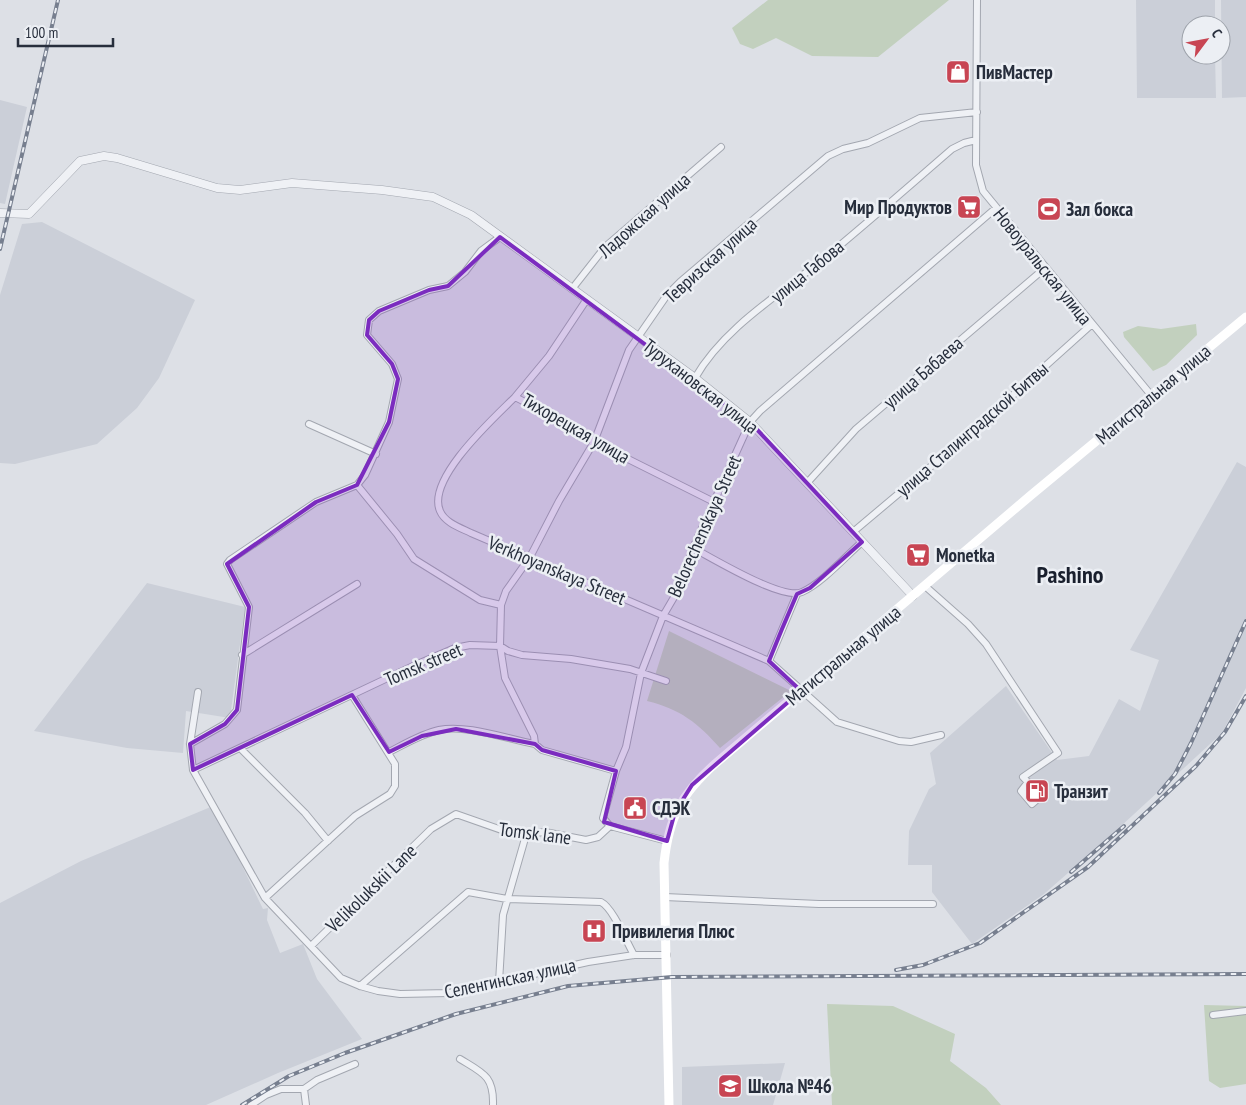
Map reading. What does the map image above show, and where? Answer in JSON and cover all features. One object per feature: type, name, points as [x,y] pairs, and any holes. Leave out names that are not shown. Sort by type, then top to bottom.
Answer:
[{"type":"main road","name":"Магистральная улица","points":[[669,1105],[668,955],[664,863],[667,841],[679,804],[696,780],[1151,395],[1246,317]]},
{"type":"street","name":"Новоуральская улица","points":[[977,0],[976,140],[978,181],[996,208],[1091,325],[1151,395]]},
{"type":"street","name":"Тевризская улица","points":[[535,744],[534,736],[505,678],[500,646],[501,605],[506,591],[530,557],[559,501],[594,442],[629,350],[638,336],[667,296],[680,282],[828,156],[868,143],[920,118],[977,112]]},
{"type":"street","name":"улица Габова","points":[[696,378],[708,356],[756,312],[825,258],[952,150],[964,142],[976,140]]},
{"type":"street","name":"Ладожская улица","points":[[572,288],[605,247],[721,147]]},
{"type":"street","name":"Турухановская улица","points":[[0,213],[29,214],[73,167],[90,158],[118,158],[217,188],[240,190],[292,184],[403,192],[433,197],[453,205],[484,225],[696,378],[750,422],[913,596]]},
{"type":"street","name":"Belorechenskaya Street","points":[[610,826],[603,818],[616,772],[626,747],[641,673],[663,616],[680,587],[693,548],[750,422],[760,411],[932,266],[996,208]]},
{"type":"street","points":[[190,744],[234,717],[237,710],[249,607],[245,596],[228,570],[227,564],[230,560],[316,502],[357,485],[376,454],[389,422],[390,406],[398,379],[392,364],[367,335],[369,320],[379,311],[429,290],[448,286],[465,272],[481,251],[500,237]]},
{"type":"street","name":"улица Бабаева","points":[[807,482],[856,429],[1045,268]]},
{"type":"street","name":"Тихорецкая улица","points":[[587,299],[549,356],[515,397],[580,430],[594,442],[714,502]]},
{"type":"street","name":"улица Сталинградской Битвы","points":[[853,532],[973,431],[1091,325]]},
{"type":"street","name":"Verkhoyanskaya Street","points":[[515,397],[474,439],[445,476],[438,504],[440,512],[451,523],[770,661],[788,676],[801,691]]},
{"type":"street","points":[[309,424],[376,454]]},
{"type":"street","points":[[357,485],[397,534],[414,559],[480,600],[501,605]]},
{"type":"street","points":[[693,548],[779,591],[797,594],[810,588],[862,542]]},
{"type":"street","points":[[242,655],[357,584]]},
{"type":"street","points":[[926,586],[968,624],[986,644],[1058,753],[1023,777],[1028,782]]},
{"type":"street","points":[[770,661],[797,594]]},
{"type":"street","name":"Tomsk street","points":[[194,770],[455,648],[470,645],[500,646],[508,651],[522,655],[571,659],[630,669],[666,681]]},
{"type":"street","points":[[801,691],[830,717],[850,727],[899,741],[911,742],[941,735]]},
{"type":"street","points":[[194,770],[190,744],[198,692]]},
{"type":"street","points":[[265,898],[355,816],[390,794],[395,786],[397,774],[395,764],[352,695]]},
{"type":"street","points":[[389,752],[439,730],[456,729],[535,744],[542,750],[616,772]]},
{"type":"street","points":[[241,749],[305,813],[328,841]]},
{"type":"street","name":"Селенгинская улица","points":[[194,770],[265,898],[341,978],[360,986],[400,994],[449,993],[588,962],[634,955],[668,955]]},
{"type":"street","name":"Tomsk lane","points":[[432,829],[456,814],[495,829],[526,835],[545,832],[592,840],[610,826]]},
{"type":"street","points":[[610,826],[667,841]]},
{"type":"street","name":"Velikolukskii Lane","points":[[311,946],[432,829]]},
{"type":"street","points":[[499,982],[504,915],[526,835]]},
{"type":"street","points":[[360,986],[468,892],[508,899],[601,902],[612,910],[617,924],[634,955]]},
{"type":"street","points":[[665,897],[819,904],[933,904]]},
{"type":"street","points":[[1213,1015],[1246,1011]]},
{"type":"street","points":[[460,1059],[488,1076],[492,1087],[493,1105]]},
{"type":"street","points":[[251,1105],[266,1095],[281,1090],[304,1088],[317,1080],[355,1064]]},
{"type":"street","points":[[304,1088],[306,1105]]},
{"type":"highlighted area","points":[[500,237],[750,422],[862,542],[810,588],[797,594],[782,629],[769,661],[801,691],[692,785],[675,812],[667,841],[604,822],[616,771],[542,750],[535,744],[456,729],[422,736],[389,752],[352,695],[193,770],[190,744],[225,724],[237,710],[249,607],[227,564],[316,502],[357,485],[389,422],[398,379],[392,364],[367,335],[369,320],[379,311],[429,290],[448,286]]},
{"type":"shaded area","points":[[1136,0],[1215,0],[1215,15],[1181,15],[1181,65],[1215,65],[1216,98],[1137,98]]},
{"type":"shaded area","points":[[1221,0],[1246,0],[1246,97],[1222,98],[1222,65],[1231,65],[1231,15],[1221,15]]},
{"type":"shaded area","points":[[0,100],[27,107],[5,204],[0,203]]},
{"type":"shaded area","points":[[42,222],[195,300],[159,378],[137,408],[97,444],[15,464],[0,463],[0,295],[22,224]]},
{"type":"shaded area","points":[[1237,462],[1246,467],[1246,688],[1222,733],[1044,894],[972,944],[932,892],[932,865],[908,865],[909,831],[929,789],[936,784],[930,753],[1006,686],[1057,760],[1089,756],[1119,699],[1140,711],[1159,660],[1130,650]]},
{"type":"shaded area","points":[[147,583],[245,607],[230,718],[186,711],[183,753],[127,748],[34,731]]},
{"type":"shaded area","points":[[213,806],[263,909],[268,908],[267,920],[280,953],[303,944],[317,979],[362,1039],[206,1105],[0,1105],[0,903],[81,861]]},
{"type":"shaded area","name":"Школа №46","points":[[785,1063],[773,1105],[682,1105],[682,1067]]},
{"type":"green space","points":[[768,0],[949,0],[878,57],[812,56],[776,38],[753,49],[740,44],[732,28]]},
{"type":"green space","points":[[1196,324],[1197,335],[1166,365],[1153,371],[1124,337],[1123,332],[1138,326],[1161,329]]},
{"type":"green space","points":[[669,631],[791,691],[720,748],[688,718],[669,708],[647,701]]},
{"type":"green space","points":[[827,1004],[893,1006],[955,1034],[950,1061],[986,1088],[1001,1105],[832,1105]]},
{"type":"green space","points":[[1204,1005],[1246,1006],[1246,1084],[1220,1088],[1209,1081]]},
{"type":"railway","points":[[0,249],[58,0]]},
{"type":"railway","points":[[1159,793],[1175,774],[1191,743],[1246,621]]},
{"type":"railway","points":[[896,970],[923,965],[980,943],[1088,867],[1196,766],[1225,732],[1246,696]]},
{"type":"railway","points":[[1071,872],[1124,826]]},
{"type":"railway","points":[[242,1105],[289,1076],[345,1053],[456,1014],[568,986],[672,977],[1246,974]]},
{"type":"place","name":"ПивМастер","points":[[958,72]]},
{"type":"place","name":"Мир Продуктов","points":[[969,207]]},
{"type":"place","name":"Зал бокса","points":[[1049,209]]},
{"type":"place","name":"Monetka","points":[[918,555]]},
{"type":"place","name":"Транзит","points":[[1037,791]]},
{"type":"place","name":"СДЭК","points":[[635,808]]},
{"type":"place","name":"Привилегия Плюс","points":[[594,931]]},
{"type":"place","name":"Школа №46","points":[[730,1086]]},
{"type":"district","name":"Pashino","points":[[1070,575]]}]
